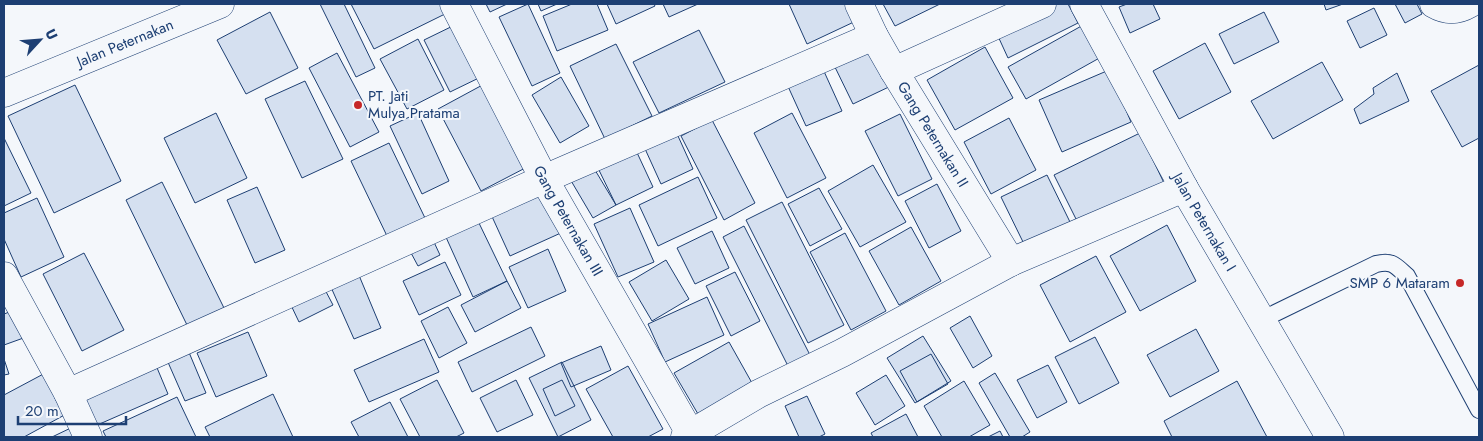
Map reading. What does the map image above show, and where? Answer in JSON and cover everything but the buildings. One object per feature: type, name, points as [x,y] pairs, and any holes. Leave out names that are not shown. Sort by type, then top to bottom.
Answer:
[{"type":"street","name":"Jalan Peternakan","points":[[4,94],[220,4]]},
{"type":"street","name":"Gang Peternakan III","points":[[454,4],[544,179],[687,435]]},
{"type":"street","name":"Gang Peternakan II","points":[[859,4],[874,36],[894,71],[1011,262]]},
{"type":"street","points":[[894,71],[1042,4]]},
{"type":"street","name":"Jalan Peternakan I","points":[[1084,4],[1184,188],[1330,437]]},
{"type":"street","points":[[1434,4],[1452,10],[1469,4]]},
{"type":"street","points":[[68,393],[544,179],[874,36]]},
{"type":"street","points":[[687,435],[758,394],[842,353],[1011,262],[1184,188]]},
{"type":"street","points":[[4,276],[68,393],[88,437]]},
{"type":"lane","points":[[1261,320],[1376,264],[1387,261],[1395,265],[1407,276],[1479,410]]},
{"type":"place","name":"PT. Jati Mulya Pratama","points":[[358,105]]},
{"type":"place","name":"SMP 6 Mataram","points":[[1460,283]]}]
